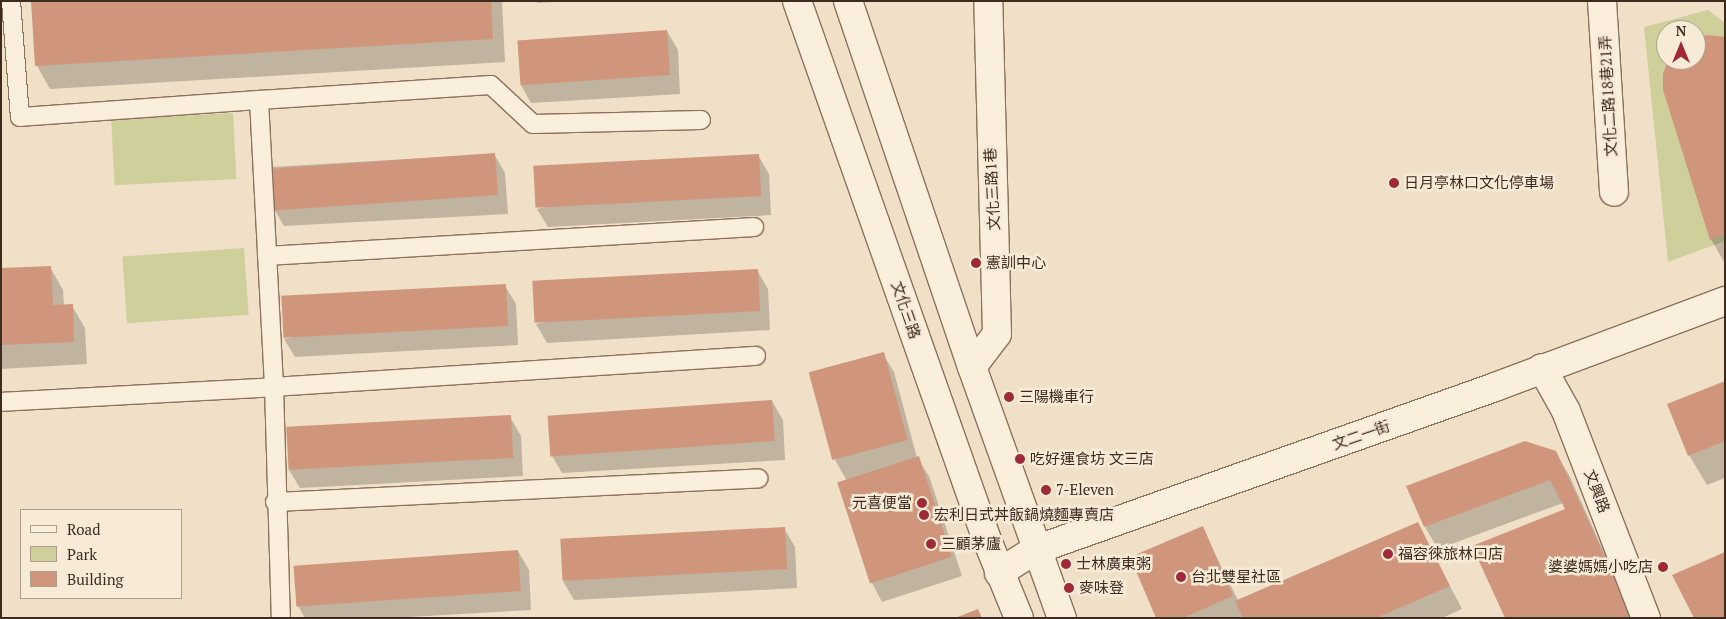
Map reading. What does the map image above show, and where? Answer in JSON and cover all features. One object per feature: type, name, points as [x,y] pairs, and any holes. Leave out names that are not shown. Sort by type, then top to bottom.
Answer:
[{"type":"street","name":"文化三路","points":[[797,1],[999,572],[1019,618]]},
{"type":"street","points":[[848,1],[1035,550],[1062,618]]},
{"type":"street","name":"文化三路1巷","points":[[972,367],[997,334],[988,1]]},
{"type":"street","name":"文化二路18巷21弄","points":[[1602,1],[1614,192]]},
{"type":"street","name":"文二一街","points":[[999,572],[1035,550],[1495,388],[1542,368],[1725,301]]},
{"type":"street","name":"文興路","points":[[1542,368],[1566,411],[1646,618]]},
{"type":"lane","points":[[11,1],[20,117],[490,85],[533,124],[701,120]]},
{"type":"lane","points":[[259,100],[274,388],[275,502],[280,618]]},
{"type":"lane","points":[[267,256],[754,227]]},
{"type":"lane","points":[[1,402],[274,388],[756,356]]},
{"type":"lane","points":[[275,502],[758,478]]},
{"type":"green space","points":[[1708,10],[1725,23],[1725,241],[1668,262],[1644,27],[1656,24],[1656,70],[1706,70],[1706,20],[1670,20]]},
{"type":"green space","points":[[233,113],[236,179],[115,185],[111,119]]},
{"type":"green space","points":[[244,248],[249,315],[127,323],[122,257]]},
{"type":"building","points":[[31,1],[491,1],[493,39],[35,66]]},
{"type":"building","points":[[667,30],[670,75],[521,85],[517,40]]},
{"type":"building","points":[[1706,35],[1725,37],[1725,234],[1710,240],[1663,90],[1664,70],[1706,70]]},
{"type":"building","points":[[495,153],[498,195],[273,211],[271,169]]},
{"type":"building","points":[[759,154],[761,196],[536,208],[533,166]]},
{"type":"building","points":[[51,266],[53,305],[73,304],[74,342],[1,345],[1,268]]},
{"type":"building","points":[[758,269],[760,311],[535,323],[532,281]]},
{"type":"building","points":[[506,284],[508,326],[284,338],[281,296]]},
{"type":"building","points":[[884,352],[908,440],[832,460],[809,372]]},
{"type":"building","points":[[1725,381],[1725,441],[1688,456],[1667,404]]},
{"type":"building","points":[[772,400],[775,441],[550,457],[548,416]]},
{"type":"building","points":[[511,415],[513,458],[289,470],[286,427]]},
{"type":"building","points":[[1525,441],[1556,451],[1633,618],[1505,618],[1472,546],[1565,509],[1550,480],[1424,527],[1406,486]]},
{"type":"building","points":[[919,456],[952,557],[870,583],[837,483]]},
{"type":"building","name":"福容徠旅林口店","points":[[1418,522],[1450,586],[1376,618],[1243,618],[1235,601]]},
{"type":"building","name":"台北雙星社區","points":[[1203,526],[1233,596],[1183,618],[1156,618],[1130,557]]},
{"type":"building","points":[[785,527],[787,569],[563,581],[560,539]]},
{"type":"building","points":[[518,550],[521,591],[296,607],[294,566]]},
{"type":"building","points":[[1725,552],[1725,618],[1694,618],[1672,575]]},
{"type":"building","points":[[978,609],[982,618],[955,618]]},
{"type":"place","name":"日月亭林口文化停車場","points":[[1394,183]]},
{"type":"place","name":"憲訓中心","points":[[976,263]]},
{"type":"place","name":"三陽機車行","points":[[1009,397]]},
{"type":"place","name":"吃好運食坊 文三店","points":[[1020,459]]},
{"type":"place","name":"7-Eleven","points":[[1046,490]]},
{"type":"place","name":"元喜便當","points":[[922,503]]},
{"type":"place","name":"宏利日式丼飯鍋燒麵專賣店","points":[[924,515]]},
{"type":"place","name":"三顧茅廬","points":[[931,544]]},
{"type":"place","name":"福容徠旅林口店","points":[[1388,554]]},
{"type":"place","name":"士林廣東粥","points":[[1066,564]]},
{"type":"place","name":"婆婆媽媽小吃店","points":[[1663,567]]},
{"type":"place","name":"台北雙星社區","points":[[1181,577]]},
{"type":"place","name":"麥味登","points":[[1069,588]]}]
